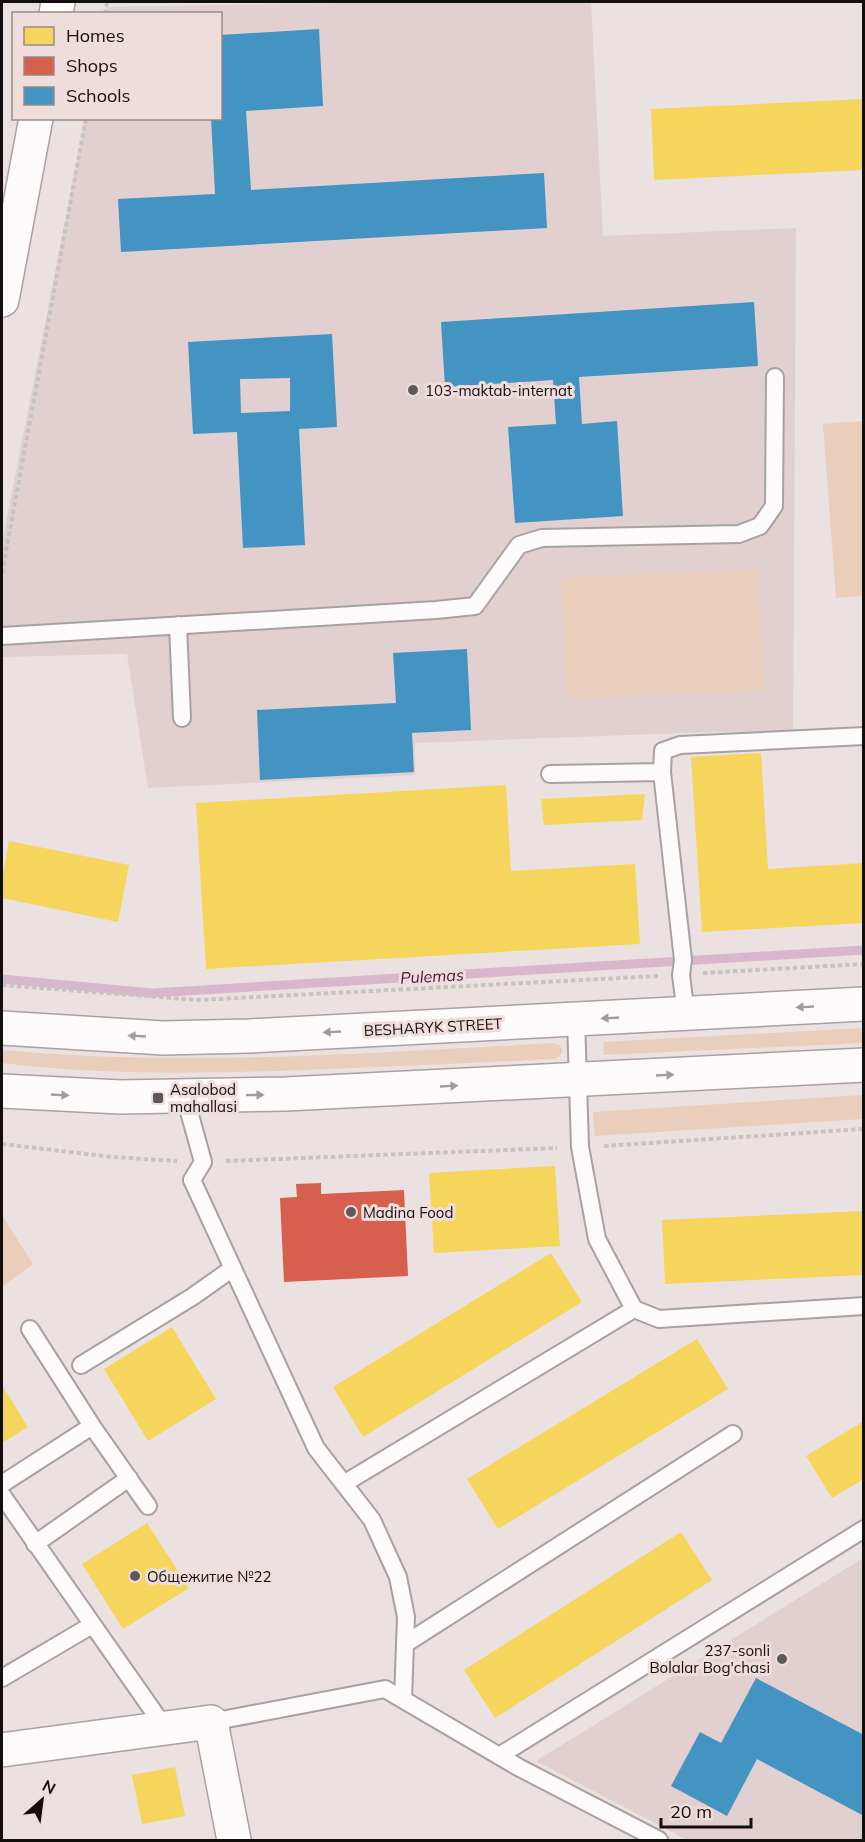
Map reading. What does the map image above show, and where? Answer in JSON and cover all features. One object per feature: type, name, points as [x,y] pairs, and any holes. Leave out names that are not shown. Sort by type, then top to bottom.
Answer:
[{"type":"main road","points":[[2,300],[36,120]]},
{"type":"main road","name":"BESHARYK STREET","points":[[2,1028],[163,1038],[249,1036],[864,1004]]},
{"type":"main road","points":[[2,1090],[109,1097],[184,1097],[864,1065]]},
{"type":"main road","points":[[2,1750],[211,1722],[234,1840]]},
{"type":"lane","points":[[2,636],[475,606],[519,545],[542,538],[739,534],[760,526],[774,506],[775,377]]},
{"type":"lane","points":[[178,625],[182,718]]},
{"type":"lane","points":[[686,1014],[681,975],[683,960],[662,772],[663,751],[680,745],[864,736]]},
{"type":"lane","points":[[550,774],[662,772]]},
{"type":"lane","points":[[576,1019],[580,1147],[597,1239],[634,1309],[658,1319],[864,1306]]},
{"type":"lane","points":[[184,1097],[203,1162],[192,1180],[316,1448],[372,1520],[398,1577],[406,1617],[403,1699]]},
{"type":"lane","points":[[81,1365],[192,1297],[233,1268]]},
{"type":"lane","points":[[345,1483],[634,1309]]},
{"type":"lane","points":[[30,1329],[92,1426],[148,1506]]},
{"type":"lane","points":[[2,1484],[92,1426]]},
{"type":"lane","points":[[405,1644],[733,1434]]},
{"type":"lane","points":[[35,1544],[129,1478]]},
{"type":"lane","points":[[2,1495],[165,1728]]},
{"type":"lane","points":[[499,1756],[864,1529]]},
{"type":"lane","points":[[2,1678],[92,1624]]},
{"type":"lane","points":[[211,1722],[385,1689],[499,1756],[660,1840]]},
{"type":"path","points":[[2,573],[86,120]]},
{"type":"path","points":[[2,985],[198,1000],[864,964]]},
{"type":"path","points":[[2,1144],[112,1157],[203,1162],[580,1147],[864,1129]]},
{"type":"shaded area","name":"103-maktab-internat","points":[[391,2],[591,2],[603,236],[796,228],[793,734],[712,732],[415,743],[415,775],[148,788],[127,654],[2,657],[2,543],[85,120],[222,120],[222,12],[106,12],[107,7]]},
{"type":"shaded area","points":[[863,421],[863,596],[836,598],[823,424]]},
{"type":"shaded area","points":[[758,569],[764,690],[567,699],[561,578]]},
{"type":"shaded area","points":[[863,1028],[863,1043],[604,1055],[603,1042]]},
{"type":"shaded area","points":[[554,1043],[563,1050],[555,1059],[301,1070],[151,1073],[76,1070],[2,1063],[2,1050],[71,1055],[209,1058],[347,1054]]},
{"type":"shaded area","points":[[863,1095],[863,1119],[595,1136],[593,1112]]},
{"type":"shaded area","points":[[2,1215],[33,1264],[2,1287]]},
{"type":"shaded area","name":"237-sonli Bolalar Bog'chasi","points":[[863,1558],[863,1840],[687,1840],[536,1761]]},
{"type":"building: Homes","points":[[864,99],[864,170],[654,180],[651,109]]},
{"type":"building: Homes","points":[[761,753],[768,869],[864,863],[864,923],[702,932],[691,757]]},
{"type":"building: Homes","points":[[506,785],[511,871],[635,864],[640,944],[206,969],[196,803]]},
{"type":"building: Homes","points":[[645,794],[642,820],[544,825],[541,799]]},
{"type":"building: Homes","points":[[9,841],[129,865],[118,922],[2,898],[2,879]]},
{"type":"building: Homes","points":[[555,1166],[560,1246],[434,1253],[429,1173]]},
{"type":"building: Homes","points":[[864,1211],[864,1275],[665,1284],[662,1220]]},
{"type":"building: Homes","points":[[551,1253],[582,1302],[363,1437],[333,1387]]},
{"type":"building: Homes","points":[[172,1327],[216,1399],[148,1441],[104,1369]]},
{"type":"building: Homes","points":[[697,1339],[728,1389],[498,1529],[467,1479]]},
{"type":"building: Homes","points":[[2,1385],[28,1427],[2,1443]]},
{"type":"building: Homes","points":[[864,1421],[864,1479],[832,1498],[806,1456]]},
{"type":"building: Homes","name":"Общежитие №22","points":[[147,1523],[189,1588],[123,1629],[82,1564]]},
{"type":"building: Homes","points":[[681,1532],[712,1580],[495,1718],[464,1670]]},
{"type":"building: Homes","points":[[175,1767],[185,1816],[142,1824],[132,1775]]},
{"type":"building: Shops","points":[[321,1183],[321,1194],[404,1190],[408,1276],[284,1282],[280,1198],[297,1197],[296,1184]]},
{"type":"building: Schools","points":[[319,29],[323,106],[246,111],[251,190],[544,173],[547,228],[121,252],[118,199],[215,194],[211,120],[222,120],[222,35]]},
{"type":"building: Schools","points":[[754,302],[758,366],[579,377],[582,424],[617,421],[623,516],[515,523],[508,427],[556,424],[553,380],[445,387],[441,322]]},
{"type":"building: Schools","points":[[332,334],[337,427],[299,429],[305,545],[243,548],[237,432],[193,434],[188,342]],"holes":[[[290,378],[290,411],[241,413],[240,379]]]},
{"type":"building: Schools","points":[[467,649],[471,730],[412,733],[414,772],[260,780],[257,710],[396,703],[393,653]]},
{"type":"building: Schools","points":[[756,1678],[864,1735],[864,1816],[757,1759],[727,1816],[671,1786],[700,1732],[721,1743]]},
{"type":"waterway","name":"Pulemas","points":[[2,979],[152,993],[864,950]]},
{"type":"place","name":"103-maktab-internat","points":[[413,390]]},
{"type":"place","name":"Asalobod mahallasi","points":[[158,1098]]},
{"type":"place","name":"Madina Food","points":[[351,1212]]},
{"type":"place","name":"Общежитие №22","points":[[135,1576]]},
{"type":"place","name":"237-sonli Bolalar Bog'chasi","points":[[782,1659]]}]
